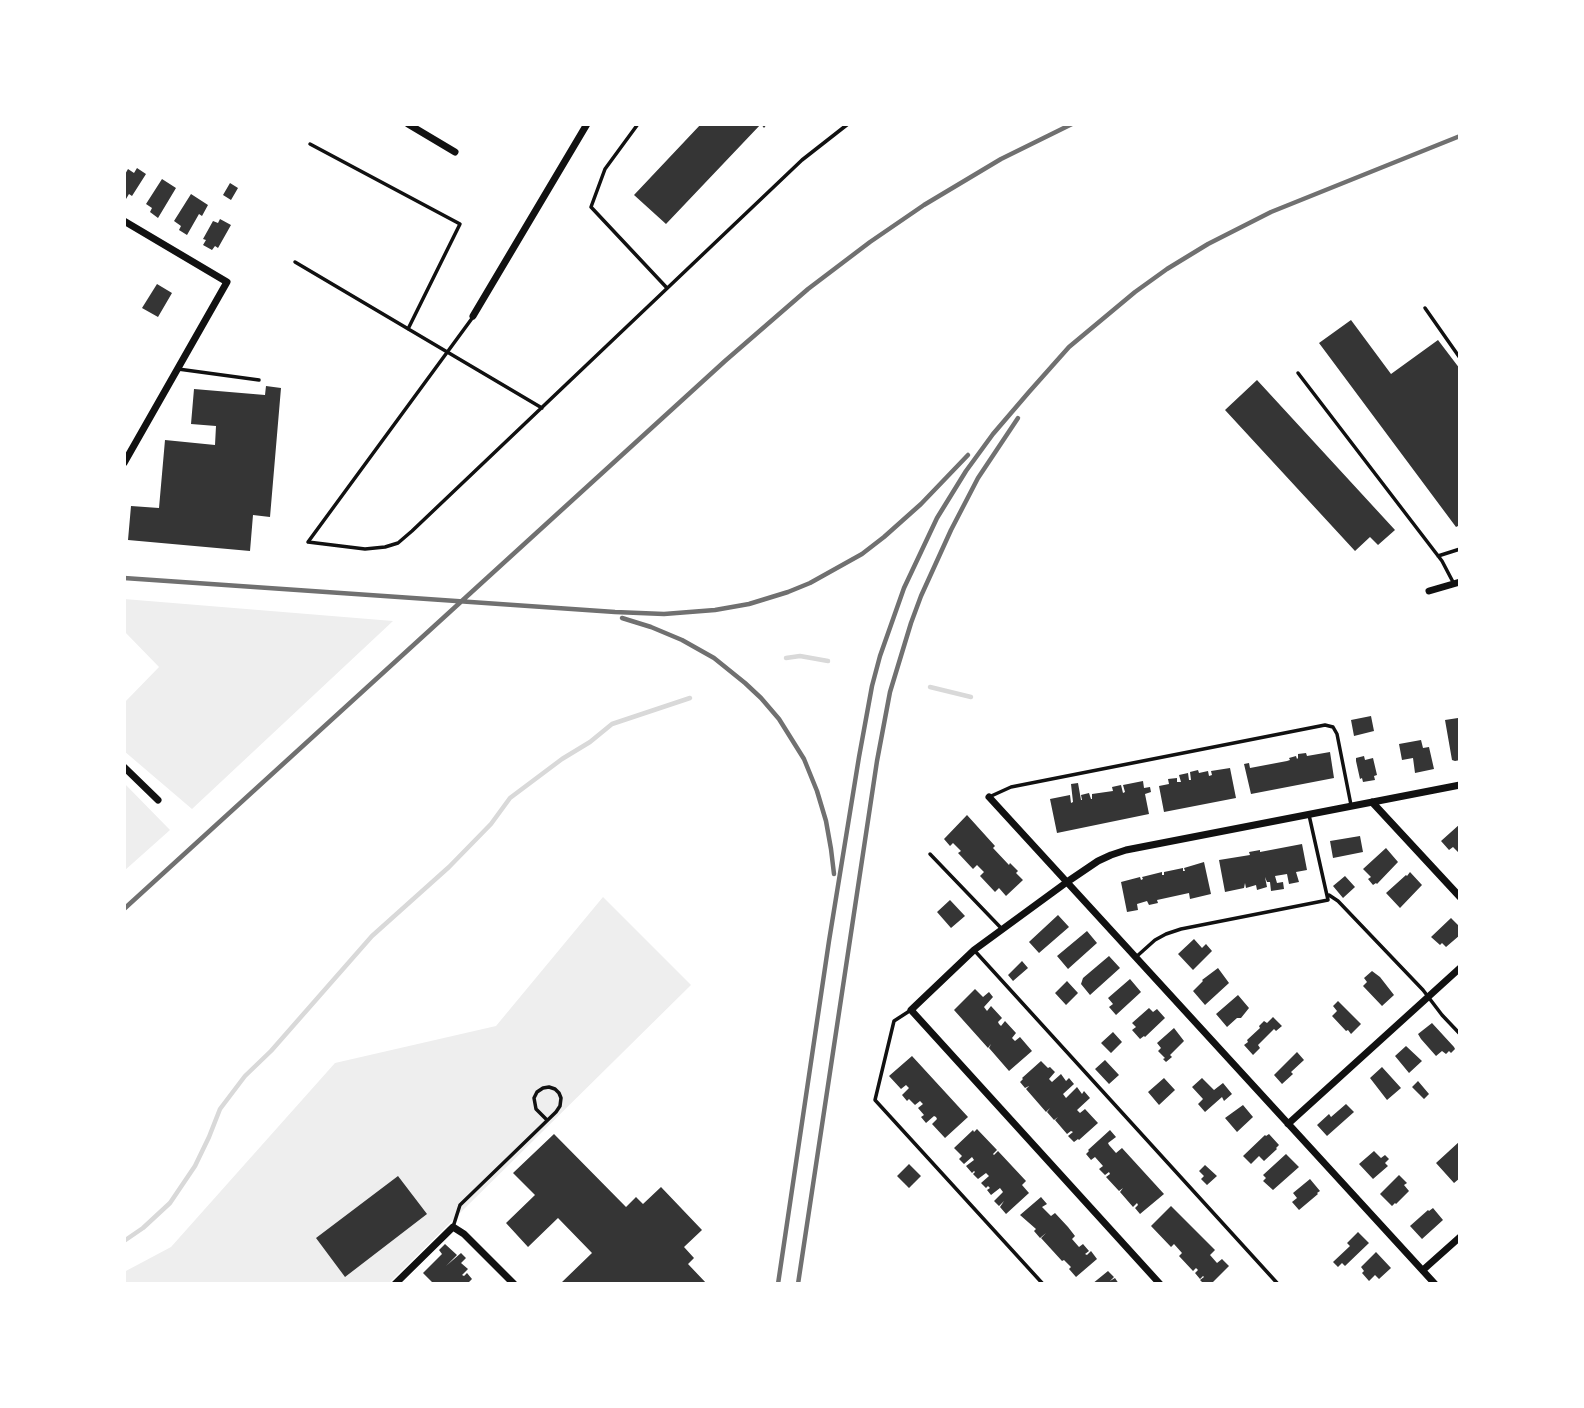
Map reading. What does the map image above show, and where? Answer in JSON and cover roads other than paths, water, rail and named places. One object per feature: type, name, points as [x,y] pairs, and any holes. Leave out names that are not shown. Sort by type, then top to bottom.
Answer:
[{"type":"street","points":[[408,124],[455,152]]},
{"type":"street","points":[[473,316],[587,124]]},
{"type":"street","points":[[124,221],[226,282],[124,463]]},
{"type":"street","points":[[1429,591],[1457,583]]},
{"type":"street","points":[[124,767],[158,800]]},
{"type":"street","points":[[1160,1284],[911,1010],[974,950],[1067,882],[1111,855],[1460,785]]},
{"type":"street","points":[[989,797],[1435,1284]]},
{"type":"street","points":[[1372,802],[1460,897]]},
{"type":"street","points":[[1288,1124],[1460,968]]},
{"type":"street","points":[[395,1284],[453,1227],[464,1234],[514,1284]]},
{"type":"street","points":[[1423,1270],[1460,1237]]},
{"type":"lane","points":[[638,124],[605,169],[592,207],[667,288]]},
{"type":"lane","points":[[473,316],[307,542],[365,549],[398,542],[802,160],[848,124]]},
{"type":"lane","points":[[310,144],[460,224],[408,328]]},
{"type":"lane","points":[[295,262],[542,408]]},
{"type":"lane","points":[[1425,309],[1460,358]]},
{"type":"lane","points":[[178,369],[259,380]]},
{"type":"lane","points":[[1298,373],[1457,583]]},
{"type":"lane","points":[[1438,556],[1460,548]]},
{"type":"lane","points":[[989,797],[1011,787],[1325,725],[1333,727],[1337,734],[1351,806]]},
{"type":"lane","points":[[1136,957],[1155,940],[1181,929],[1328,900],[1308,814]]},
{"type":"lane","points":[[930,854],[1002,929]]},
{"type":"lane","points":[[1327,894],[1338,901],[1423,990],[1460,1034]]},
{"type":"lane","points":[[974,950],[1278,1284]]},
{"type":"lane","points":[[911,1010],[894,1021],[875,1100],[1043,1284]]},
{"type":"lane","points":[[453,1227],[460,1205],[547,1120],[560,1106],[561,1098],[555,1089],[549,1087],[537,1092],[534,1098],[536,1109],[547,1120]]},
{"type":"waterway","points":[[786,658],[800,656],[828,661]]},
{"type":"waterway","points":[[930,687],[971,697]]},
{"type":"waterway","points":[[124,1241],[170,1203],[195,1166],[220,1109],[245,1076],[271,1051],[372,936],[449,867],[491,824],[510,798],[612,724],[690,698]]},
{"type":"railway","points":[[124,909],[725,361],[808,289],[924,205],[1001,159],[1072,124]]},
{"type":"railway","points":[[778,1284],[829,941],[872,686],[904,588],[937,518],[993,434],[1029,392],[1069,347],[1135,292],[1208,244],[1271,212],[1460,136]]},
{"type":"railway","points":[[798,1284],[877,761],[890,692],[921,596],[951,530],[978,478],[1018,418]]},
{"type":"railway","points":[[124,578],[615,612],[664,614],[715,610],[749,604],[788,592],[862,554],[921,504],[968,455]]},
{"type":"railway","points":[[622,618],[682,640],[714,658],[761,698],[779,719],[804,759],[817,791],[826,821],[834,874]]}]
